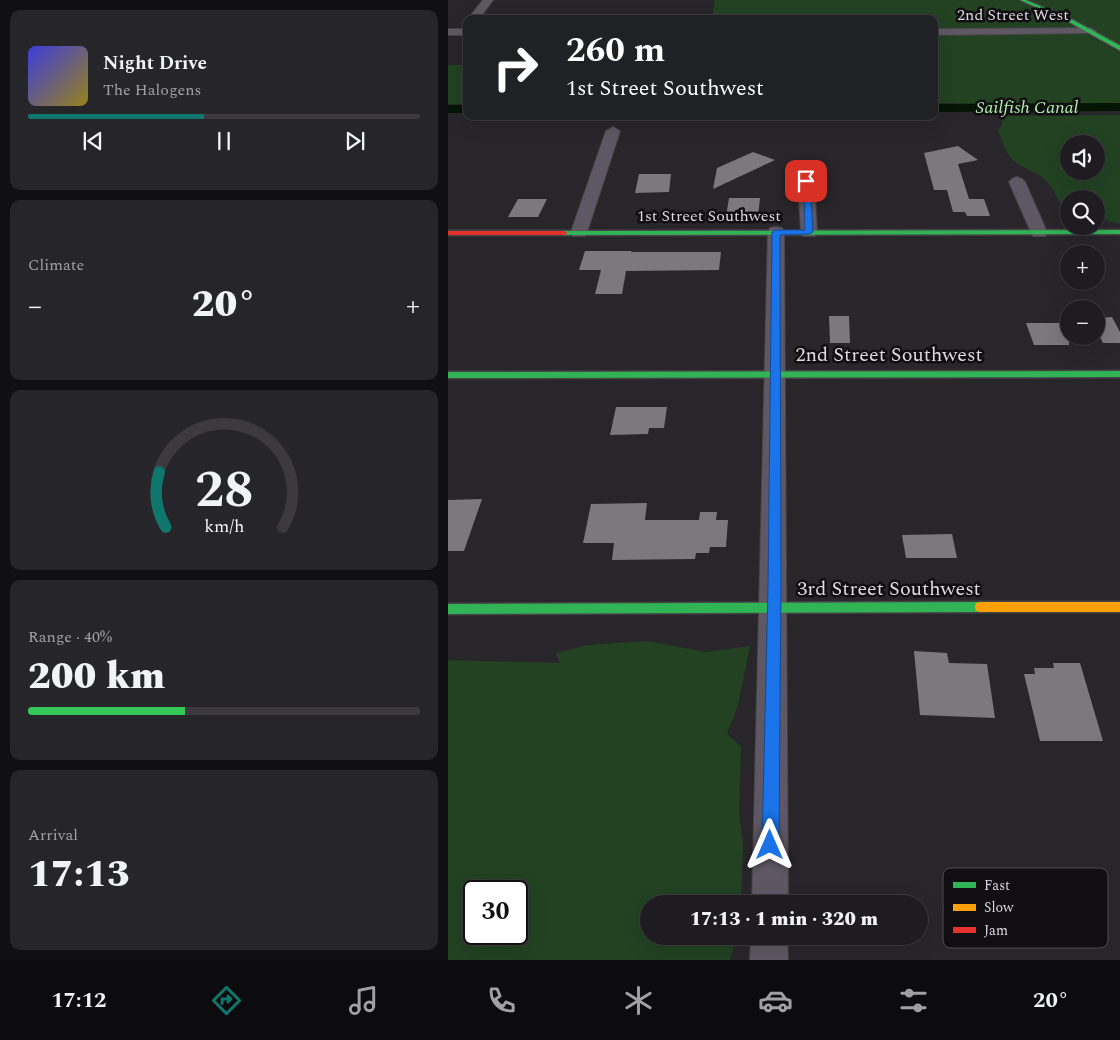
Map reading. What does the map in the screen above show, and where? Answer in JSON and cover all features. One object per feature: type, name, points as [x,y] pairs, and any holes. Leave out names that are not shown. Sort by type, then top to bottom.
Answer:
[{"type":"street","points":[[476,15],[488,0]]},
{"type":"street","points":[[1022,0],[1053,12],[1091,31],[1120,49]]},
{"type":"street","points":[[448,32],[463,30]]},
{"type":"street","name":"2nd Street West","points":[[938,32],[1091,31]]},
{"type":"street","points":[[579,232],[613,131]]},
{"type":"street","points":[[806,181],[809,232]]},
{"type":"street","points":[[1017,182],[1039,232]]},
{"type":"street","points":[[770,895],[776,232]]},
{"type":"street","name":"1st Street Southwest","points":[[448,233],[1120,232]]},
{"type":"street","name":"2nd Street Southwest","points":[[448,375],[1120,374]]},
{"type":"street","name":"3rd Street Southwest","points":[[448,609],[1120,607]]},
{"type":"street","points":[[769,945],[769,960]]},
{"type":"green space","points":[[715,0],[1016,0],[1049,13],[1120,53],[1120,103],[1056,106],[938,103],[938,15],[713,15]]},
{"type":"green space","points":[[1028,0],[1120,0],[1120,45]]},
{"type":"green space","points":[[448,65],[463,65],[463,104],[448,104]]},
{"type":"green space","points":[[1120,115],[1120,224],[1105,220],[1105,190],[1060,190],[1060,202],[1051,186],[1044,179],[1012,159],[998,131],[1002,124],[1003,116]]},
{"type":"green space","points":[[647,641],[706,652],[750,646],[738,705],[727,734],[741,747],[739,812],[743,846],[741,895],[640,895],[640,945],[734,945],[730,960],[448,960],[448,660],[560,663],[556,653],[588,645]]},
{"type":"building","points":[[958,146],[978,160],[958,164],[969,199],[984,199],[990,216],[967,216],[965,212],[953,212],[947,190],[934,190],[924,153]]},
{"type":"building","points":[[753,152],[775,160],[713,189],[717,168]]},
{"type":"building","points":[[639,174],[671,174],[669,192],[635,193]]},
{"type":"building","points":[[729,198],[760,198],[758,217],[726,217]]},
{"type":"building","points":[[518,199],[547,199],[538,217],[508,217]]},
{"type":"building","points":[[585,251],[721,252],[719,270],[626,271],[622,294],[595,294],[601,270],[579,270]]},
{"type":"building","points":[[829,316],[849,316],[850,343],[830,343]]},
{"type":"building","points":[[1105,317],[1112,317],[1121,334],[1121,343],[1105,343]]},
{"type":"building","points":[[1026,323],[1060,323],[1060,345],[1034,345]]},
{"type":"building","points":[[616,407],[667,407],[664,428],[649,428],[648,434],[610,435]]},
{"type":"building","points":[[482,499],[464,551],[448,551],[448,500]]},
{"type":"building","points":[[647,503],[645,520],[699,520],[700,512],[717,512],[716,520],[728,520],[726,547],[710,547],[709,553],[696,553],[695,559],[612,560],[614,543],[583,543],[591,504]]},
{"type":"building","points":[[952,534],[957,558],[906,558],[902,535]]},
{"type":"building","points":[[914,651],[947,653],[949,663],[987,664],[995,718],[920,715]]},
{"type":"building","points":[[1053,663],[1080,663],[1103,741],[1040,741],[1024,674],[1035,674],[1034,668],[1054,668]]},
{"type":"waterway","name":"Sailfish Canal","points":[[938,108],[1121,107]]},
{"type":"waterway","name":"Sailfish Canal","points":[[448,109],[463,109]]},
{"type":"traffic: fast","points":[[1022,0],[1071,21],[1121,49]]},
{"type":"traffic: fast","points":[[564,233],[1121,232]]},
{"type":"traffic: fast","points":[[448,375],[1121,374]]},
{"type":"traffic: fast","points":[[448,609],[981,607]]},
{"type":"traffic: slow","points":[[981,607],[1121,607]]},
{"type":"traffic: jam","points":[[448,233],[564,233]]},
{"type":"route","points":[[770,845],[776,232],[809,232],[806,181]]}]
